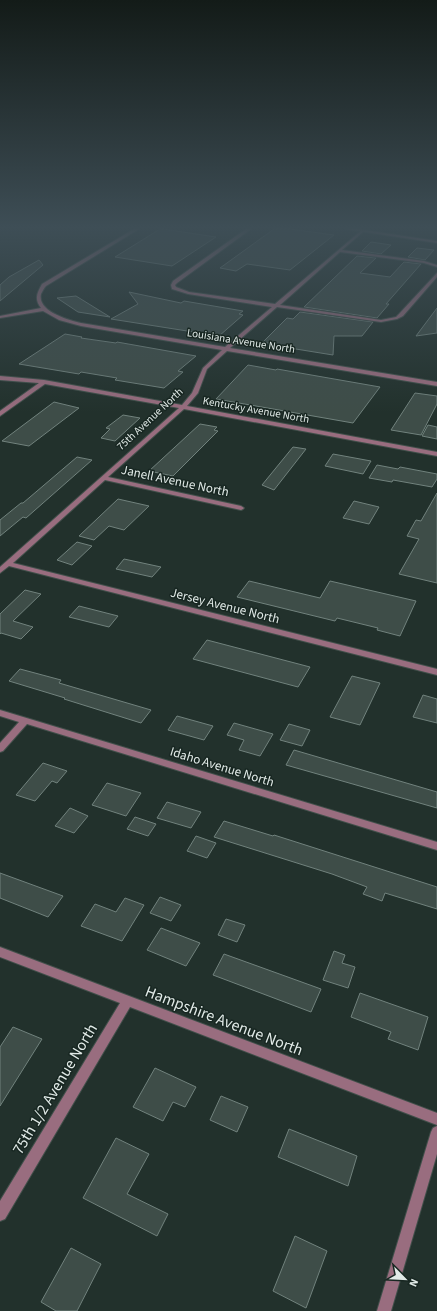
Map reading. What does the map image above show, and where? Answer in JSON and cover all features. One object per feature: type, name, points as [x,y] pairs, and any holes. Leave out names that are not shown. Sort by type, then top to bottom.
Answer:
[{"type":"street","points":[[0,317],[44,309],[39,303],[38,297],[40,290]]},
{"type":"street","points":[[178,290],[371,320],[390,320],[401,315],[423,290]]},
{"type":"street","name":"75th Avenue North","points":[[0,571],[183,407],[195,394],[205,369],[293,290]]},
{"type":"street","name":"Louisiana Avenue North","points":[[44,309],[61,319],[89,326],[437,384]]},
{"type":"street","name":"Kentucky Avenue North","points":[[0,378],[44,382],[437,454]]},
{"type":"street","points":[[0,414],[44,382]]},
{"type":"street","name":"Janell Avenue North","points":[[104,478],[241,508]]},
{"type":"street","name":"Jersey Avenue North","points":[[8,564],[437,672]]},
{"type":"street","name":"Idaho Avenue North","points":[[0,712],[437,846]]},
{"type":"street","points":[[0,749],[26,720]]},
{"type":"street","name":"Hampshire Avenue North","points":[[0,952],[437,1119]]},
{"type":"street","name":"75th 1/2 Avenue North","points":[[0,1214],[127,1001]]},
{"type":"street","points":[[384,1311],[437,1132]]},
{"type":"building","points":[[0,290],[13,290],[0,301]]},
{"type":"building","points":[[321,290],[398,290],[386,304],[389,304],[377,318],[304,307]]},
{"type":"building","points":[[129,292],[181,303],[184,301],[243,311],[239,314],[243,315],[219,336],[111,319],[138,304]]},
{"type":"building","points":[[76,296],[110,317],[78,312],[57,298]]},
{"type":"building","points":[[437,308],[437,333],[416,336]]},
{"type":"building","points":[[300,312],[373,322],[362,336],[334,336],[333,355],[271,345],[273,344],[263,342],[287,318],[293,319]]},
{"type":"building","points":[[65,334],[82,337],[81,338],[117,342],[196,356],[178,371],[183,372],[164,388],[115,380],[117,378],[81,372],[79,374],[19,364]]},
{"type":"building","points":[[248,365],[380,387],[353,423],[216,399]]},
{"type":"building","points":[[415,393],[437,396],[437,404],[421,435],[391,430]]},
{"type":"building","points":[[54,402],[79,408],[29,446],[2,441]]},
{"type":"building","points":[[123,415],[140,418],[115,441],[101,438],[110,429],[106,428]]},
{"type":"building","points":[[200,424],[217,427],[214,430],[218,431],[173,476],[149,471]]},
{"type":"building","points":[[428,425],[437,427],[437,439],[422,436]]},
{"type":"building","points":[[293,447],[306,449],[274,490],[262,485]]},
{"type":"building","points":[[333,454],[371,461],[363,474],[325,466]]},
{"type":"building","points":[[77,457],[92,460],[26,518],[23,517],[0,536],[0,520],[23,503]]},
{"type":"building","points":[[377,465],[398,469],[400,467],[437,474],[437,479],[432,487],[393,480],[392,482],[369,478]]},
{"type":"building","points":[[437,493],[437,583],[399,574],[419,539],[407,536],[416,520],[421,521]]},
{"type":"building","points":[[118,499],[149,506],[124,530],[109,526],[94,540],[79,536]]},
{"type":"building","points":[[354,501],[379,507],[369,524],[343,518]]},
{"type":"building","points":[[77,542],[92,546],[72,565],[57,560]]},
{"type":"building","points":[[124,559],[161,567],[152,577],[116,569]]},
{"type":"building","points":[[249,581],[320,598],[330,581],[416,601],[400,636],[377,630],[378,628],[337,618],[335,621],[237,597]]},
{"type":"building","points":[[25,590],[41,594],[13,621],[33,627],[21,639],[1,633],[0,634],[0,614]]},
{"type":"building","points":[[79,606],[118,616],[109,627],[69,617]]},
{"type":"building","points":[[207,640],[310,667],[298,687],[193,659]]},
{"type":"building","points":[[20,669],[61,680],[59,683],[151,710],[141,723],[9,681]]},
{"type":"building","points":[[352,676],[380,683],[360,725],[330,717]]},
{"type":"building","points":[[423,695],[437,699],[437,723],[413,717]]},
{"type":"building","points":[[177,716],[213,726],[204,740],[168,730]]},
{"type":"building","points":[[234,723],[273,734],[260,756],[239,750],[244,740],[227,735]]},
{"type":"building","points":[[289,724],[310,730],[302,746],[280,740]]},
{"type":"building","points":[[294,750],[437,792],[437,808],[286,765]]},
{"type":"building","points":[[43,763],[67,771],[57,783],[52,781],[35,801],[16,795]]},
{"type":"building","points":[[107,783],[141,793],[126,816],[92,805]]},
{"type":"building","points":[[167,802],[201,812],[191,828],[157,818]]},
{"type":"building","points":[[70,808],[88,816],[74,833],[55,826]]},
{"type":"building","points":[[135,817],[156,824],[148,836],[127,829]]},
{"type":"building","points":[[224,821],[273,836],[274,835],[437,887],[437,909],[385,893],[382,901],[363,894],[367,887],[332,874],[214,837]]},
{"type":"building","points":[[196,836],[216,843],[207,858],[187,851]]},
{"type":"building","points":[[0,873],[63,896],[48,917],[0,898]]},
{"type":"building","points":[[160,897],[181,905],[171,921],[150,913]]},
{"type":"building","points":[[125,898],[144,905],[122,941],[81,926],[95,904],[116,912]]},
{"type":"building","points":[[226,919],[245,925],[237,942],[218,935]]},
{"type":"building","points":[[161,928],[200,943],[186,966],[147,950]]},
{"type":"building","points":[[334,951],[345,955],[342,963],[355,967],[348,988],[323,980]]},
{"type":"building","points":[[224,954],[321,989],[311,1012],[213,975]]},
{"type":"building","points":[[360,993],[428,1017],[418,1050],[388,1039],[391,1032],[351,1017]]},
{"type":"building","points":[[13,1027],[42,1039],[0,1106],[0,1047]]},
{"type":"building","points":[[155,1068],[196,1087],[185,1107],[173,1102],[163,1121],[133,1107]]},
{"type":"building","points":[[221,1096],[248,1107],[237,1132],[210,1120]]},
{"type":"building","points":[[289,1129],[357,1156],[348,1186],[278,1157]]},
{"type":"building","points":[[116,1138],[149,1154],[127,1194],[168,1214],[157,1236],[83,1198]]},
{"type":"building","points":[[295,1236],[327,1251],[306,1308],[273,1291]]},
{"type":"building","points":[[71,1248],[101,1264],[77,1311],[56,1311],[41,1302]]}]
